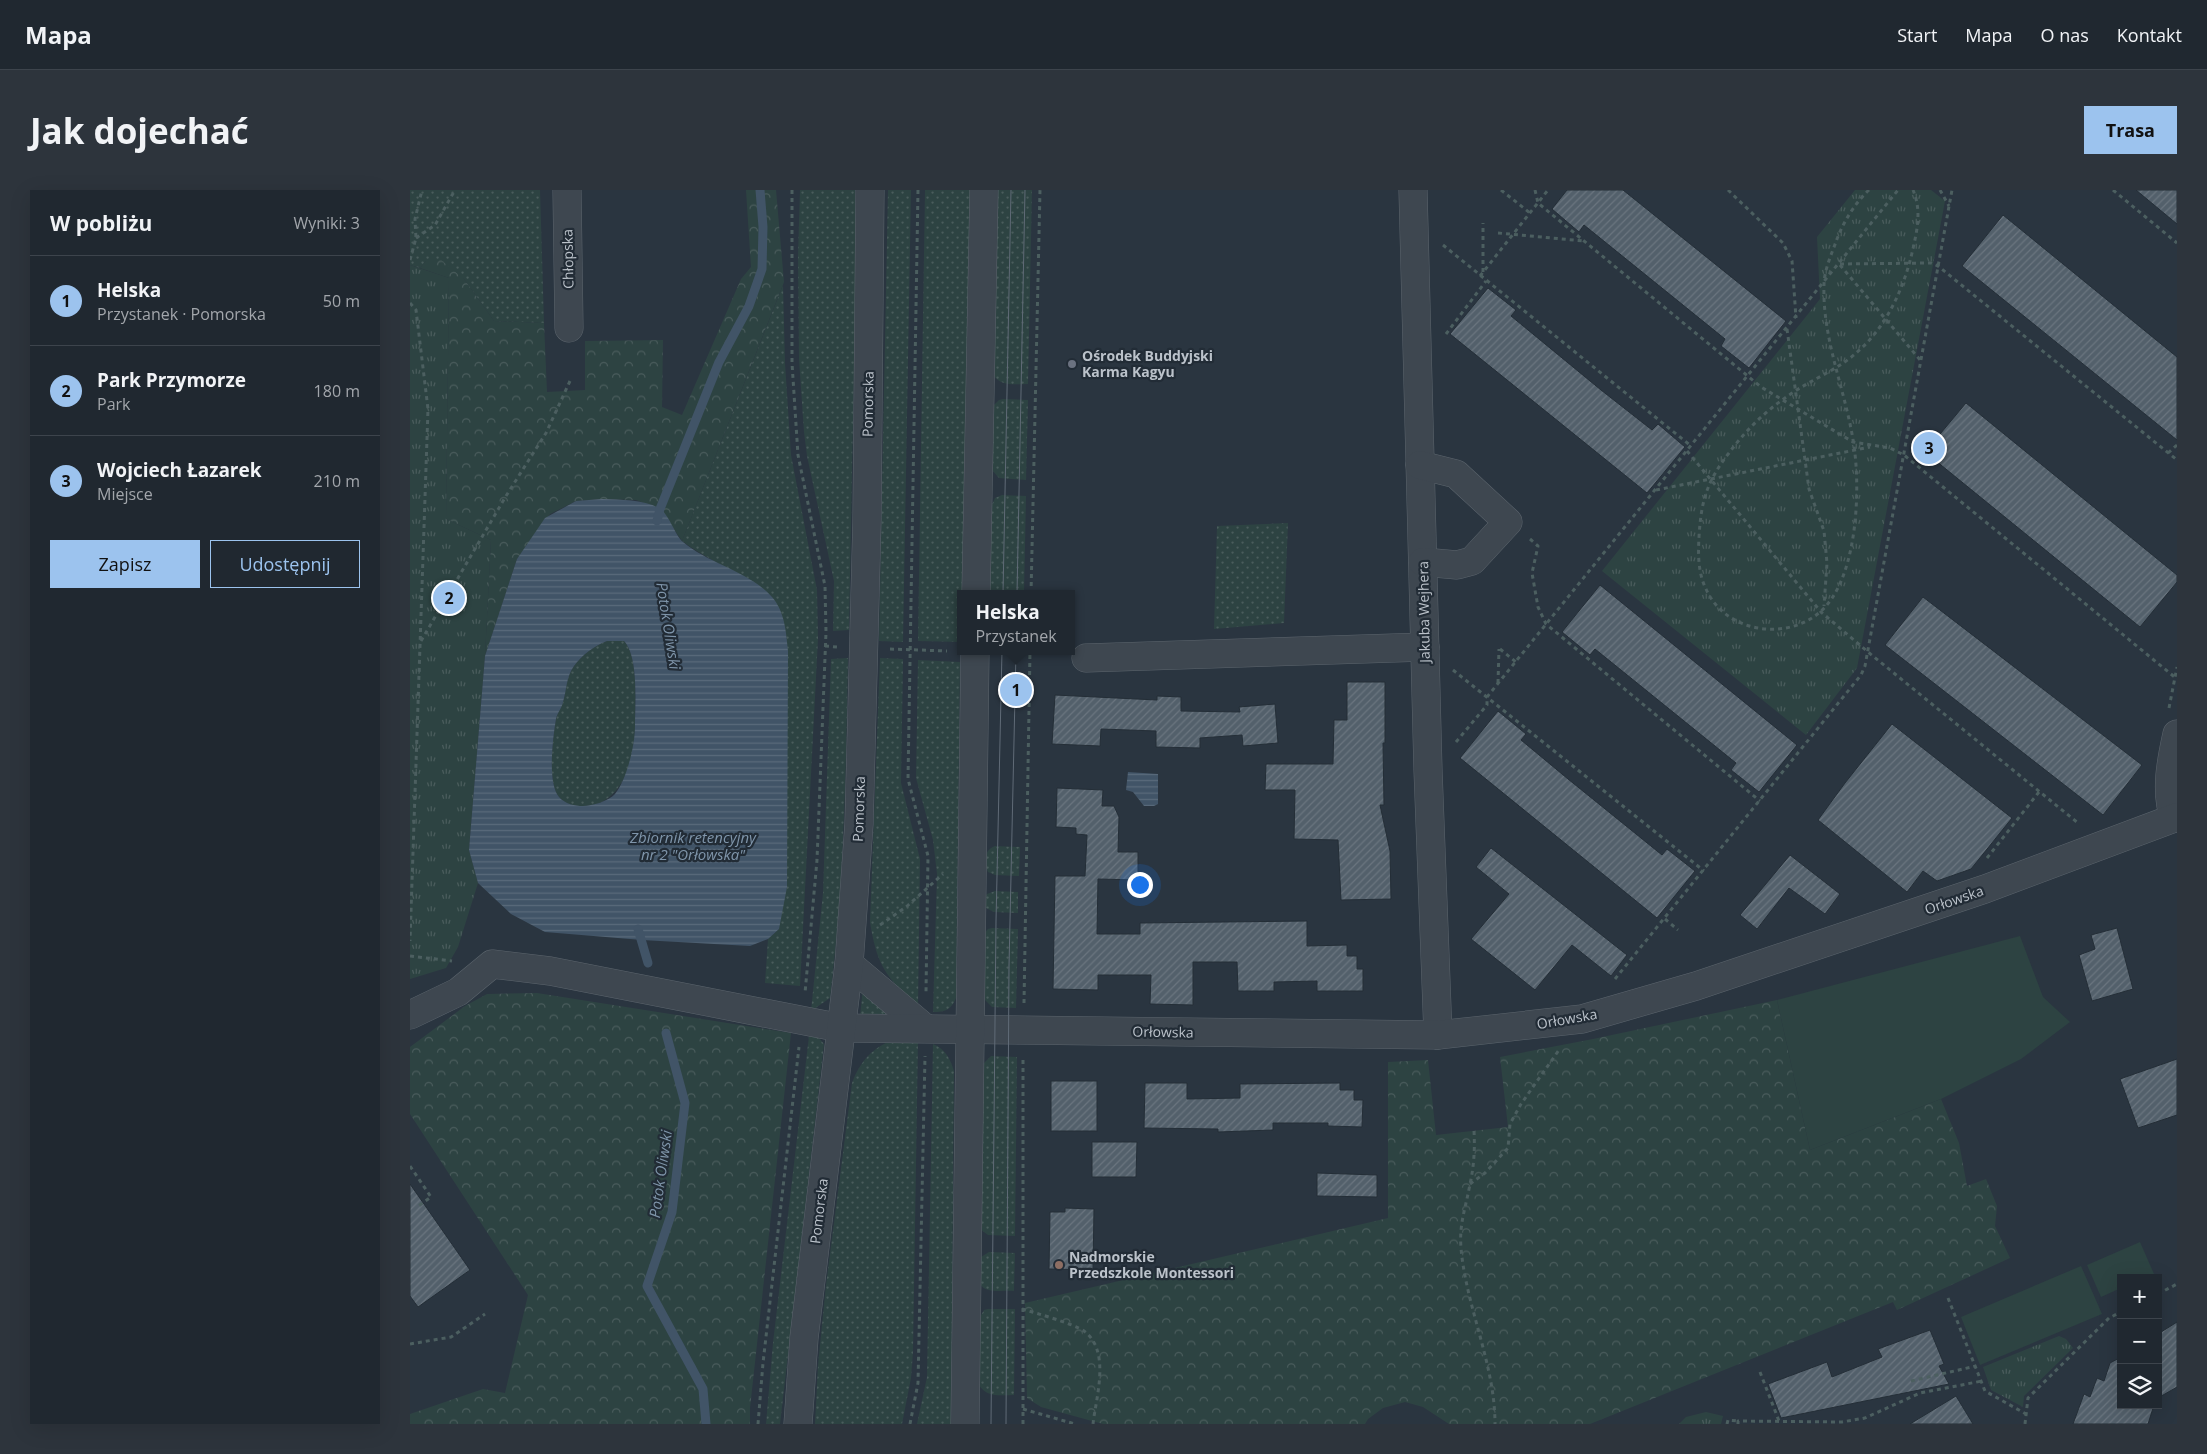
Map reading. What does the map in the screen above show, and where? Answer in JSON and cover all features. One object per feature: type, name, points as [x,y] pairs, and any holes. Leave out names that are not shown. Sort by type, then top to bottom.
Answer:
[{"type":"street","name":"Chłopska","points":[[567,190],[569,328]]},
{"type":"street","name":"Pomorska","points":[[798,1424],[804,1338],[849,964],[859,824],[867,519],[870,190]]},
{"type":"street","points":[[976,590],[984,190]]},
{"type":"street","name":"Jakuba Wejhera","points":[[1413,190],[1425,647],[1438,1035]]},
{"type":"street","points":[[1420,465],[1456,474],[1508,522],[1472,560],[1457,565],[1423,562]]},
{"type":"street","points":[[1086,658],[1425,647]]},
{"type":"street","points":[[966,1424],[969,1029],[975,655]]},
{"type":"street","points":[[2176,817],[2170,804],[2171,763],[2177,734]]},
{"type":"street","name":"Orłowska","points":[[410,1015],[458,992],[492,964],[550,971],[841,1028],[1438,1035],[1582,1019],[1696,986],[1881,925],[1985,889],[2176,817]]},
{"type":"street","points":[[849,964],[925,1028]]},
{"type":"path","points":[[410,260],[416,238],[415,219],[422,190]]},
{"type":"path","points":[[416,238],[434,225],[455,190]]},
{"type":"path","points":[[758,1424],[763,1363],[802,1021],[817,860],[826,632],[825,586],[798,454],[792,363],[792,190]]},
{"type":"path","points":[[910,1424],[918,1383],[928,888],[928,856],[908,779],[918,190]]},
{"type":"path","points":[[1031,590],[1040,190]]},
{"type":"path","points":[[1501,190],[1530,213]]},
{"type":"path","points":[[1535,190],[1538,203],[1760,386],[1852,442],[1890,448],[1904,455],[2177,679]]},
{"type":"path","points":[[1480,276],[1548,190]]},
{"type":"path","points":[[1728,190],[1783,243],[1792,261],[1796,318]]},
{"type":"path","points":[[1869,190],[1861,197],[1842,227],[1831,254],[1824,283],[1826,324],[1836,367],[1852,442],[1855,450],[1858,501],[1854,536],[1846,568],[1836,591],[1822,610],[1803,623],[1781,630],[1763,630],[1748,627],[1716,606],[1706,589],[1700,572],[1698,551],[1702,506],[1710,478],[1743,434],[1796,390],[1836,367],[1855,354],[1885,320],[1899,294],[1910,263],[1918,226],[1918,208],[1912,190]]},
{"type":"path","points":[[1455,743],[1487,705],[1487,697],[1898,190]]},
{"type":"path","points":[[1940,190],[1949,206]]},
{"type":"path","points":[[1614,980],[1861,675],[1868,652],[1952,190]]},
{"type":"path","points":[[2113,190],[2177,243]]},
{"type":"path","points":[[1483,272],[1484,223]]},
{"type":"path","points":[[1498,233],[1584,241]]},
{"type":"path","points":[[1442,245],[1692,446]]},
{"type":"path","points":[[1839,264],[1931,263],[1938,266],[2177,460]]},
{"type":"path","points":[[1839,264],[1921,361]]},
{"type":"path","points":[[1444,336],[1486,281]]},
{"type":"path","points":[[410,303],[416,310],[428,409],[410,941]]},
{"type":"path","points":[[1787,328],[1800,410],[1809,489],[1824,531],[1827,563],[1822,610]]},
{"type":"path","points":[[421,642],[506,496],[546,433],[570,381]]},
{"type":"path","points":[[2168,453],[2177,445]]},
{"type":"path","points":[[1656,490],[1873,446]]},
{"type":"path","points":[[1687,451],[1822,610],[1868,652],[2084,828]]},
{"type":"path","points":[[1508,522],[1538,546],[1532,573],[1538,607],[1546,624],[1760,801]]},
{"type":"path","points":[[1425,647],[1704,871]]},
{"type":"path","points":[[1498,685],[1499,649],[1516,662]]},
{"type":"path","points":[[1984,861],[2039,792]]},
{"type":"path","points":[[878,927],[906,908],[946,871]]},
{"type":"path","points":[[1665,919],[1678,930]]},
{"type":"path","points":[[1470,1184],[1484,1173],[1508,1148],[1510,1124],[1521,1104],[1582,1019]]},
{"type":"path","points":[[1474,1131],[1475,1153],[1470,1184],[1462,1212],[1462,1249],[1467,1284],[1488,1367],[1495,1424]]},
{"type":"path","points":[[410,1166],[431,1197],[417,1207]]},
{"type":"path","points":[[2162,1292],[2177,1284]]},
{"type":"path","points":[[1948,1298],[1985,1391],[2026,1414]]},
{"type":"path","points":[[1022,1309],[1084,1331],[1094,1342],[1100,1361],[1093,1424]]},
{"type":"path","points":[[410,1344],[451,1337],[485,1314]]},
{"type":"path","points":[[2024,1424],[2028,1398],[2109,1318],[2117,1314]]},
{"type":"path","points":[[1911,1381],[1976,1366]]},
{"type":"path","points":[[1760,1372],[1779,1422]]},
{"type":"path","points":[[1727,1424],[1728,1420],[1738,1423],[1842,1422],[1865,1418],[1920,1394],[1982,1381]]},
{"type":"path","points":[[1022,1409],[1074,1424]]},
{"type":"green space","points":[[410,190],[540,190],[544,323],[494,321],[464,279],[426,261],[420,268],[410,265]]},
{"type":"green space","points":[[746,190],[776,190],[784,282],[682,541],[660,509],[636,500],[602,499],[576,501],[550,514],[517,559],[485,656],[491,540],[446,519],[449,278],[420,268],[426,261],[440,259],[464,279],[494,321],[544,323],[547,392],[585,390],[585,341],[663,340],[662,407],[682,415],[741,279],[751,267]]},
{"type":"green space","points":[[800,190],[855,190],[856,262],[849,630],[833,631],[834,581],[807,456],[804,432],[799,359],[798,256]]},
{"type":"green space","points":[[888,190],[911,190],[903,642],[879,641]]},
{"type":"green space","points":[[925,190],[972,190],[962,590],[957,590],[957,642],[918,641]]},
{"type":"green space","points":[[996,190],[1032,190],[1028,384],[1005,383],[997,380],[994,376]]},
{"type":"green space","points":[[1855,190],[1931,190],[1945,201],[1857,668],[1806,735],[1602,571],[1820,299],[1817,237]]},
{"type":"green space","points":[[410,265],[449,278],[446,519],[491,540],[485,656],[469,850],[478,883],[458,947],[446,968],[410,979]]},
{"type":"green space","points":[[783,285],[785,363],[791,455],[817,590],[818,639],[800,986],[765,983],[768,939],[779,929],[772,597],[682,541]]},
{"type":"green space","points":[[1003,399],[1028,400],[1026,480],[999,478],[992,470],[993,406]]},
{"type":"green space","points":[[1002,495],[1026,496],[1024,590],[989,590],[991,507],[995,498]]},
{"type":"green space","points":[[1288,523],[1284,623],[1214,629],[1217,526]]},
{"type":"green space","points":[[607,641],[624,641],[629,648],[632,658],[635,694],[632,752],[624,778],[608,798],[597,804],[573,805],[564,802],[559,797],[553,781],[552,760],[556,719],[569,676],[574,666],[589,651]]},
{"type":"green space","points":[[848,658],[844,828],[835,956],[830,998],[811,1011],[823,893],[831,659]]},
{"type":"green space","points":[[880,658],[903,659],[901,783],[920,859],[918,1007],[898,987],[885,970],[876,950],[870,922]]},
{"type":"green space","points":[[918,660],[960,662],[956,998],[950,1008],[937,1012],[933,1012],[937,874],[933,840],[916,778]]},
{"type":"green space","points":[[995,846],[1020,847],[1019,876],[995,875],[988,872],[985,864],[987,853]]},
{"type":"green space","points":[[995,891],[1018,892],[1018,913],[994,912],[986,908],[985,897],[987,894]]},
{"type":"green space","points":[[988,929],[1018,929],[1016,1008],[992,1007],[982,997],[983,935]]},
{"type":"green space","points":[[2020,936],[2043,997],[2070,1022],[2021,1059],[1941,1099],[1810,1150],[1777,1000]]},
{"type":"green space","points":[[863,987],[879,1007],[891,1018],[860,1017]]},
{"type":"green space","points":[[537,993],[791,1033],[750,1408],[750,1424],[410,1424],[410,1414],[483,1389],[505,1393],[528,1295],[410,1114],[410,1047],[465,1006],[487,994]]},
{"type":"green space","points":[[1777,1000],[1810,1150],[1941,1099],[1959,1143],[1967,1186],[1986,1179],[1997,1206],[1995,1226],[2010,1258],[1897,1310],[1893,1302],[1590,1424],[1449,1424],[1423,1407],[1405,1402],[1383,1408],[1368,1419],[1365,1424],[1103,1424],[1041,1407],[1027,1398],[1025,1303],[1388,1218],[1388,1062],[1428,1060],[1436,1135],[1508,1127],[1500,1057]]},
{"type":"green space","points":[[809,1036],[819,1038],[824,1044],[780,1424],[766,1424],[773,1343]]},
{"type":"green space","points":[[895,1039],[918,1039],[913,1352],[911,1378],[902,1424],[815,1424],[818,1365],[826,1285],[852,1083],[859,1068],[868,1056],[880,1046]]},
{"type":"green space","points":[[933,1044],[946,1054],[954,1071],[951,1424],[917,1424],[927,1377]]},
{"type":"green space","points":[[991,1056],[1017,1057],[1015,1236],[988,1235],[980,1229],[982,1065]]},
{"type":"green space","points":[[2140,1242],[2154,1274],[2117,1274],[2117,1290],[2101,1297],[2087,1265]]},
{"type":"green space","points":[[989,1252],[1015,1253],[1014,1291],[990,1290],[980,1284],[981,1257]]},
{"type":"green space","points":[[2081,1266],[2102,1314],[1980,1365],[1961,1317]]},
{"type":"green space","points":[[1015,1309],[1014,1395],[990,1394],[979,1385],[980,1317],[984,1310]]},
{"type":"green space","points":[[2059,1336],[2066,1339],[2073,1348],[2024,1396],[2023,1407],[1991,1390],[1983,1367]]},
{"type":"green space","points":[[1706,1412],[1723,1416],[1721,1424],[1679,1424],[1686,1417]]},
{"type":"water","name":"Zbiornik retencyjny nr 2 \"Orłowska\"","points":[[602,499],[631,500],[659,508],[666,515],[683,542],[693,550],[741,574],[763,588],[780,609],[788,651],[787,887],[779,929],[768,939],[750,946],[545,932],[511,914],[478,883],[469,850],[485,656],[517,559],[545,518],[576,501]],"holes":[[[607,641],[624,641],[629,648],[632,658],[635,694],[635,734],[627,771],[619,788],[609,799],[587,806],[570,804],[561,799],[555,790],[552,771],[556,719],[562,704],[569,674],[577,662],[593,648]]]},
{"type":"water","points":[[1128,772],[1158,774],[1158,804],[1144,806],[1133,792],[1126,790]]},
{"type":"building","points":[[1567,190],[1623,190],[1786,321],[1749,368],[1721,346],[1725,339],[1584,225],[1579,232],[1552,209]]},
{"type":"building","points":[[2136,190],[2177,190],[2177,224]]},
{"type":"building","points":[[2003,215],[2177,357],[2177,440],[1962,266]]},
{"type":"building","points":[[1488,288],[1516,310],[1511,316],[1601,390],[1652,430],[1658,424],[1685,447],[1647,493],[1450,334]]},
{"type":"building","points":[[1966,403],[2177,575],[2177,582],[2140,627],[1925,452]]},
{"type":"building","points":[[1600,585],[1797,745],[1759,792],[1731,770],[1736,763],[1595,649],[1590,655],[1562,632]]},
{"type":"building","points":[[1923,597],[2142,765],[2103,815],[1885,645]]},
{"type":"building","points":[[1347,682],[1385,682],[1385,743],[1383,743],[1384,805],[1380,805],[1390,851],[1391,899],[1341,900],[1338,840],[1294,839],[1295,790],[1265,790],[1266,764],[1333,764],[1334,720],[1347,720]]},
{"type":"building","points":[[1055,695],[1157,700],[1157,696],[1181,697],[1181,711],[1240,712],[1239,707],[1275,704],[1278,743],[1243,746],[1242,735],[1200,738],[1200,748],[1156,747],[1156,731],[1101,729],[1100,746],[1052,744]]},
{"type":"building","points":[[1498,711],[1526,734],[1521,740],[1568,779],[1662,855],[1667,849],[1695,871],[1657,918],[1460,758]]},
{"type":"building","points":[[1892,724],[2012,818],[1971,869],[1937,881],[1923,871],[1907,892],[1818,820]]},
{"type":"building","points":[[1057,788],[1103,790],[1102,806],[1114,806],[1119,817],[1118,852],[1138,852],[1138,880],[1098,879],[1097,934],[1140,934],[1140,923],[1307,921],[1307,946],[1347,945],[1347,956],[1357,956],[1357,969],[1363,969],[1363,991],[1317,991],[1317,981],[1274,982],[1274,991],[1238,991],[1237,962],[1193,962],[1193,1005],[1150,1004],[1151,975],[1098,975],[1098,990],[1053,989],[1055,876],[1085,876],[1087,835],[1076,834],[1076,828],[1056,827]]},
{"type":"building","points":[[1491,848],[1627,955],[1611,976],[1572,945],[1535,990],[1471,939],[1509,894],[1476,867]]},
{"type":"building","points":[[1790,855],[1840,894],[1825,914],[1789,888],[1757,929],[1740,915]]},
{"type":"building","points":[[2117,928],[2133,989],[2092,1001],[2079,955],[2095,949],[2091,935]]},
{"type":"building","points":[[2177,1059],[2177,1115],[2138,1128],[2120,1079]]},
{"type":"building","points":[[1051,1081],[1097,1081],[1097,1131],[1051,1131]]},
{"type":"building","points":[[1145,1083],[1187,1083],[1187,1099],[1240,1098],[1240,1084],[1340,1083],[1340,1090],[1354,1090],[1354,1100],[1363,1100],[1362,1127],[1328,1126],[1328,1123],[1273,1123],[1273,1130],[1218,1132],[1218,1129],[1144,1128]]},
{"type":"building","points":[[1092,1142],[1137,1142],[1136,1177],[1092,1177]]},
{"type":"building","points":[[1317,1173],[1377,1175],[1377,1197],[1317,1196]]},
{"type":"building","points":[[410,1184],[470,1270],[418,1307],[410,1296]]},
{"type":"building","points":[[1065,1208],[1094,1209],[1093,1270],[1049,1269],[1050,1212],[1065,1212]]},
{"type":"building","points":[[2177,1322],[2177,1387],[2162,1396],[2162,1364],[2162,1331]]},
{"type":"building","points":[[1930,1330],[1944,1364],[1939,1366],[1949,1384],[1781,1418],[1768,1384],[1827,1362],[1832,1377],[1882,1357],[1878,1349]]},
{"type":"building","points":[[2117,1359],[2117,1409],[2153,1409],[2148,1424],[2073,1424],[2084,1394],[2090,1397],[2097,1378],[2104,1381],[2110,1363]]},
{"type":"building","points":[[1956,1396],[1973,1424],[1910,1424]]},
{"type":"waterway","name":"Potok Oliwski","points":[[657,521],[660,509],[719,362],[749,306],[762,269],[763,227],[760,190]]},
{"type":"waterway","name":"Potok Oliwski","points":[[638,929],[648,963]]},
{"type":"waterway","name":"Potok Oliwski","points":[[666,1033],[685,1103],[672,1212],[647,1286],[703,1389],[706,1424]]},
{"type":"tram line","points":[[1003,590],[1011,190]]},
{"type":"tram line","points":[[1017,590],[1025,190]]},
{"type":"tram line","points":[[991,1424],[996,921],[1002,655]]},
{"type":"tram line","points":[[1006,1424],[1009,966],[1016,655]]},
{"type":"place","name":"Ośrodek Buddyjski Karma Kagyu","points":[[1072,364]]},
{"type":"place","name":"Wojciech Łazarek","points":[[1929,448]]},
{"type":"place","name":"Park Przymorze","points":[[449,598]]},
{"type":"place","name":"Helska","points":[[1016,690]]},
{"type":"place","name":"Nadmorskie Przedszkole Montessori","points":[[1059,1265]]}]
